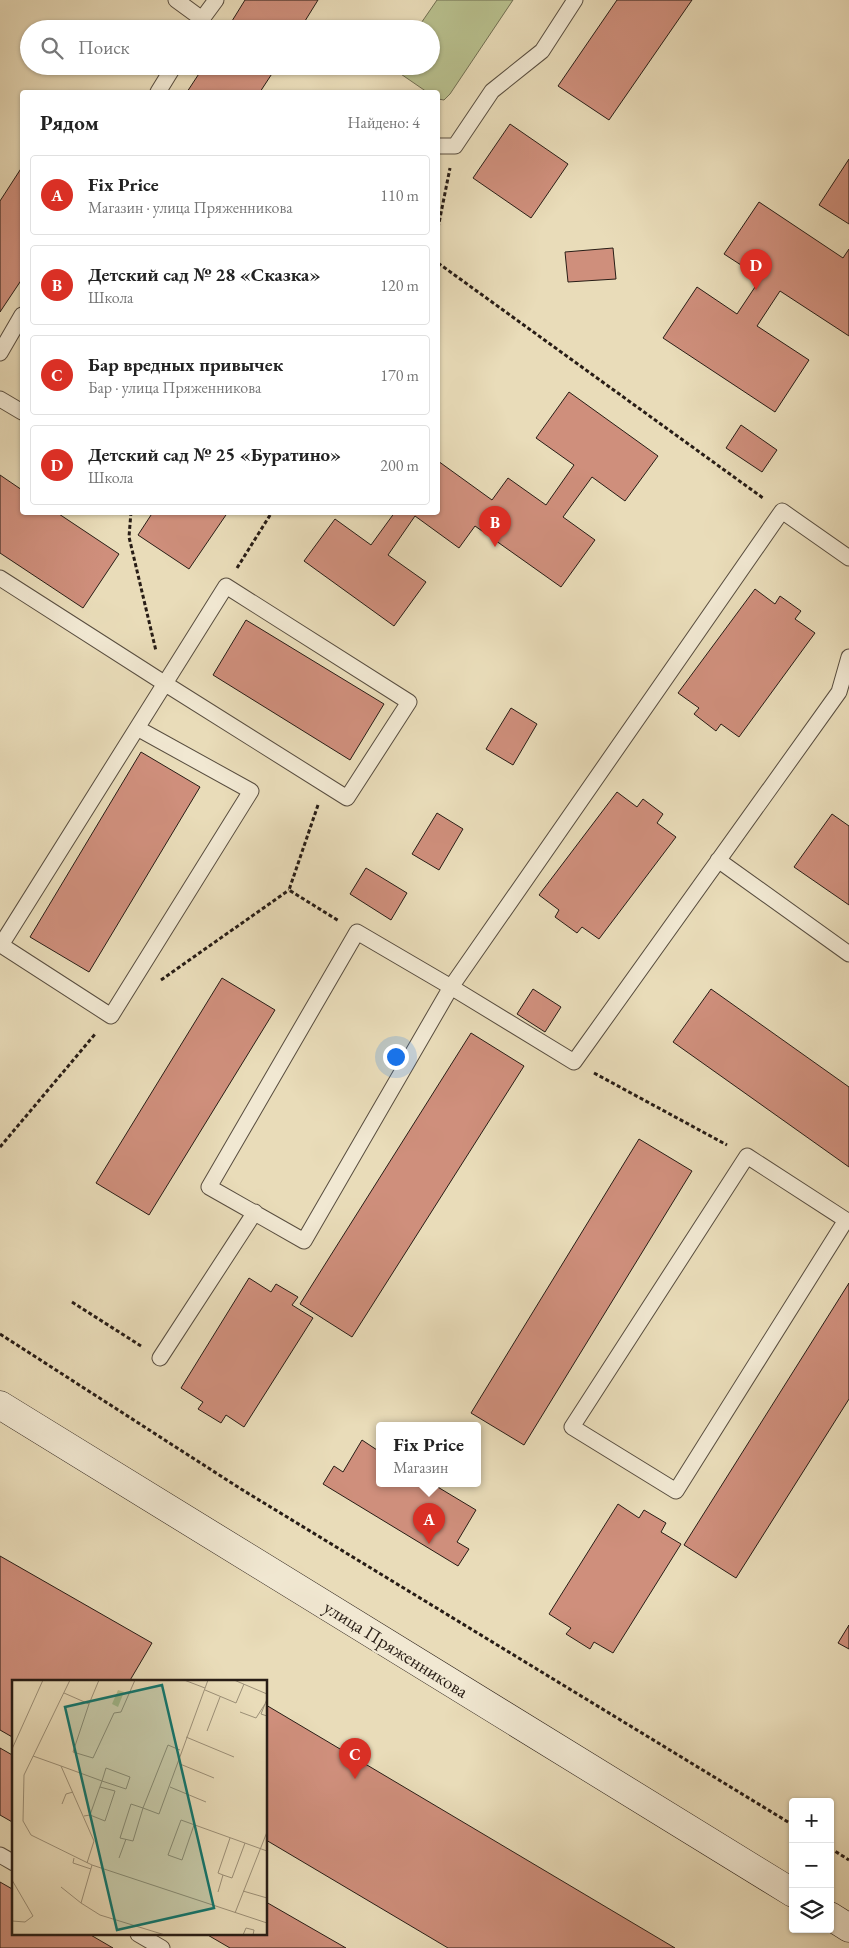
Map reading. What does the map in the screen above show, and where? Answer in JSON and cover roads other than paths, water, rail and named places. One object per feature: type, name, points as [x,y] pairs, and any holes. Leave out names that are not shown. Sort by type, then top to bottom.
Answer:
[{"type":"main road","name":"улица Пряженникова","points":[[0,1405],[789,1891]]},
{"type":"main road","points":[[834,1919],[849,1928]]},
{"type":"lane","points":[[176,0],[195,20]]},
{"type":"lane","points":[[202,20],[216,0]]},
{"type":"lane","points":[[440,146],[455,146],[492,91],[542,51],[575,0]]},
{"type":"lane","points":[[159,90],[168,75]]},
{"type":"lane","points":[[0,352],[20,319]]},
{"type":"lane","points":[[0,399],[20,411]]},
{"type":"lane","points":[[849,558],[782,511],[451,987],[304,1241],[209,1186],[356,932],[451,987],[574,1062],[718,860],[844,696],[849,657]]},
{"type":"lane","points":[[0,578],[164,683],[348,798],[409,702],[226,586],[164,683],[0,945],[110,1016],[251,791],[137,728]]},
{"type":"lane","points":[[718,860],[849,954]]},
{"type":"lane","points":[[747,1156],[847,1221],[676,1491],[572,1426],[747,1156]]},
{"type":"lane","points":[[160,1358],[255,1212]]},
{"type":"lane","points":[[0,1855],[12,1862]]},
{"type":"lane","points":[[141,1936],[162,1948]]},
{"type":"place","name":"Детский сад № 25 «Буратино»","points":[[756,290]]},
{"type":"place","name":"Детский сад № 28 «Сказка»","points":[[495,547]]},
{"type":"place","name":"Fix Price","points":[[429,1544]]},
{"type":"place","name":"Бар вредных привычек","points":[[355,1779]]}]
